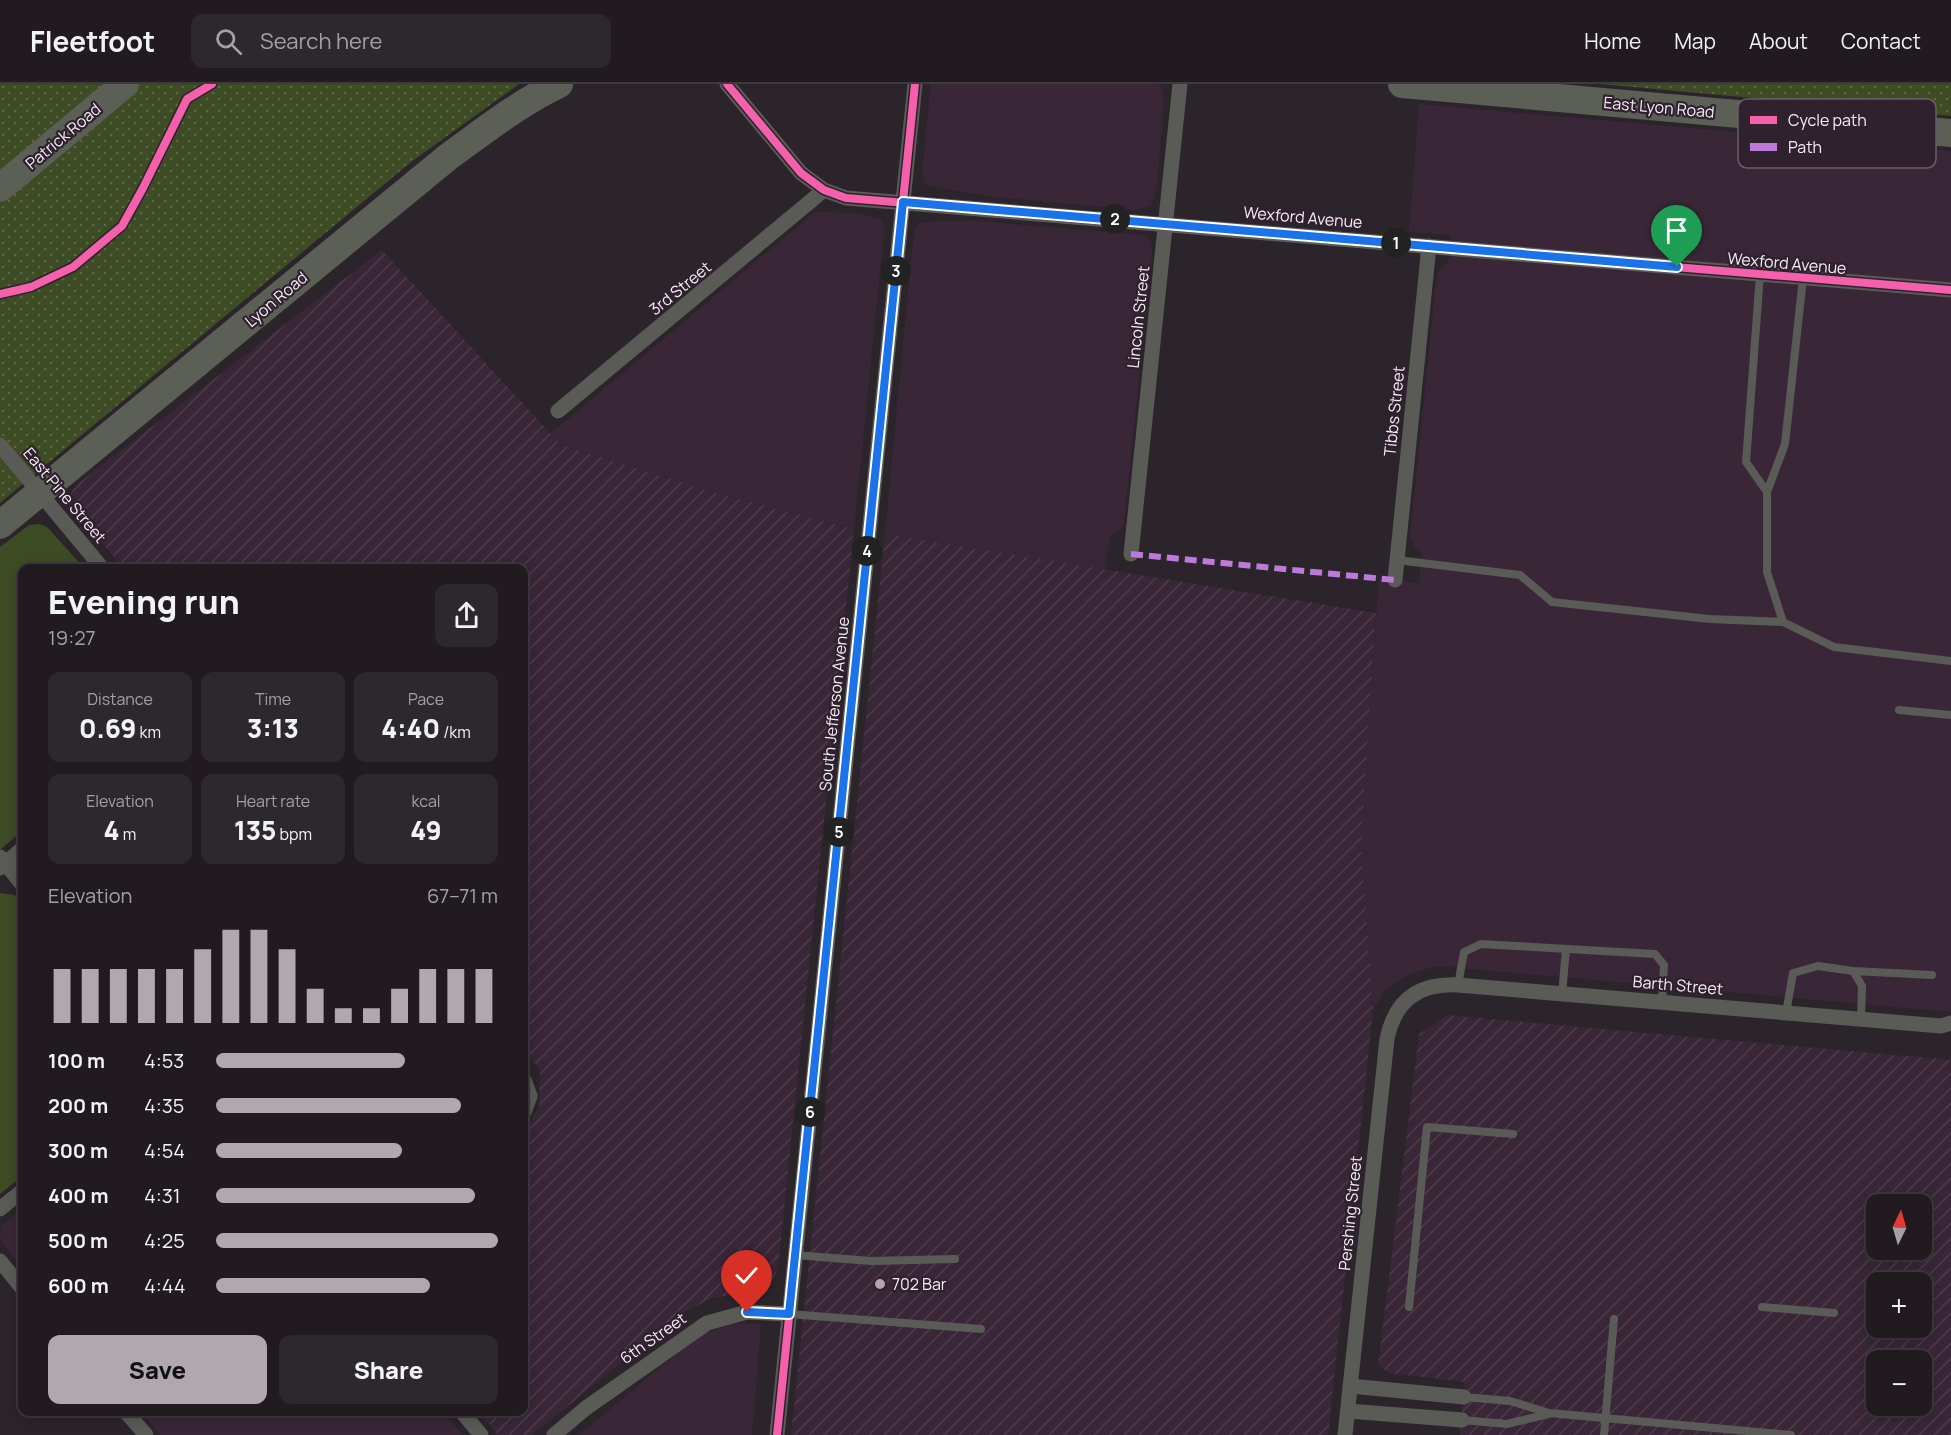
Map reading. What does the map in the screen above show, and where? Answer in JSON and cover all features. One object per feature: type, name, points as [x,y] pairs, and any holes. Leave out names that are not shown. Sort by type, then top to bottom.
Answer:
[{"type":"highway","name":"Patrick Road","points":[[0,188],[125,84]]},
{"type":"highway","name":"Lyon Road","points":[[0,525],[448,157],[502,118],[559,84]]},
{"type":"highway","name":"East Lyon Road","points":[[1402,84],[1738,114]]},
{"type":"highway","name":"East Lyon Road","points":[[1936,132],[1951,133]]},
{"type":"street","points":[[727,84],[801,173],[824,190]]},
{"type":"street","name":"South Jefferson Avenue","points":[[777,1435],[915,84]]},
{"type":"street","name":"Lincoln Street","points":[[1131,554],[1180,84]]},
{"type":"street","name":"Wexford Avenue","points":[[824,190],[846,198],[1951,290]]},
{"type":"street","name":"3rd Street","points":[[558,411],[824,190]]},
{"type":"street","name":"Tibbs Street","points":[[1395,580],[1429,246]]},
{"type":"street","name":"East Pine Street","points":[[0,445],[99,564]]},
{"type":"street","points":[[18,852],[2,863],[18,880]]},
{"type":"street","name":"Barth Street","points":[[1405,1000],[1422,989],[1439,984],[1941,1026],[1951,1023]]},
{"type":"street","name":"Pershing Street","points":[[1345,1435],[1387,1039],[1390,1024],[1405,1000]]},
{"type":"street","points":[[0,1209],[18,1194]]},
{"type":"street","points":[[0,1261],[18,1283]]},
{"type":"street","name":"6th Street","points":[[554,1435],[586,1408],[707,1323],[747,1312],[789,1314]]},
{"type":"street","points":[[1350,1386],[1464,1397]]},
{"type":"street","points":[[1348,1411],[1461,1420]]},
{"type":"street","points":[[129,1416],[146,1435]]},
{"type":"street","points":[[465,1416],[481,1435]]},
{"type":"lane","points":[[1760,274],[1746,462],[1767,492]]},
{"type":"lane","points":[[1784,622],[1767,572],[1767,492],[1785,444],[1803,278]]},
{"type":"lane","points":[[1396,560],[1520,575],[1552,602],[1710,620],[1784,622],[1834,647],[1951,661]]},
{"type":"lane","points":[[1899,710],[1951,715]]},
{"type":"lane","points":[[1458,985],[1464,952],[1481,944],[1655,954],[1664,965],[1662,1002]]},
{"type":"lane","points":[[1562,994],[1566,949]]},
{"type":"lane","points":[[1786,1013],[1793,973],[1818,966],[1853,971],[1932,975]]},
{"type":"lane","points":[[1853,971],[1862,986],[1861,1019]]},
{"type":"lane","points":[[1409,1307],[1427,1126],[1513,1134]]},
{"type":"lane","points":[[795,1255],[871,1262],[955,1259]]},
{"type":"lane","points":[[1762,1307],[1834,1313]]},
{"type":"lane","points":[[789,1314],[981,1329]]},
{"type":"lane","points":[[1604,1435],[1614,1319]]},
{"type":"lane","points":[[1464,1397],[1510,1401],[1549,1413],[1791,1435]]},
{"type":"lane","points":[[1461,1420],[1507,1424],[1549,1413]]},
{"type":"shaded area","points":[[931,84],[1157,84],[1161,86],[1164,103],[1157,186],[1151,206],[1134,210],[995,197],[925,185],[922,174]]},
{"type":"shaded area","points":[[1419,104],[1738,132],[1738,168],[1936,168],[1936,150],[1951,151],[1951,1012],[1436,966],[1408,975],[1386,988],[1373,1010],[1361,847],[1379,579],[1419,583],[1422,553],[1415,548],[1410,536],[1437,274],[1448,261],[1451,235],[1409,232]]},
{"type":"shaded area","points":[[815,212],[857,213],[883,220],[884,232],[854,529],[723,495],[561,445],[550,434]]},
{"type":"shaded area","points":[[931,221],[977,221],[1134,234],[1144,236],[1150,241],[1152,253],[1124,522],[1120,531],[1110,535],[1104,570],[885,534],[914,232],[918,224]]},
{"type":"shaded area","points":[[382,250],[561,445],[723,495],[854,529],[779,1258],[775,1278],[766,1289],[712,1298],[681,1314],[532,1435],[498,1435],[482,1416],[528,1416],[528,1126],[539,1106],[540,1071],[528,1054],[528,564],[120,564],[73,508],[70,499],[72,491],[80,482]]},
{"type":"shaded area","points":[[885,534],[1376,613],[1361,847],[1373,1010],[1328,1435],[791,1435]]},
{"type":"shaded area","points":[[1447,1015],[1951,1060],[1951,1435],[1460,1435],[1465,1382],[1389,1373],[1378,1365],[1419,1034]]},
{"type":"shaded area","points":[[18,1211],[18,1263],[0,1239],[2,1225]]},
{"type":"shaded area","points":[[732,1324],[761,1324],[752,1435],[579,1435],[691,1342],[703,1334]]},
{"type":"shaded area","points":[[144,1416],[446,1416],[463,1435],[161,1435]]},
{"type":"green space","points":[[0,84],[519,84],[411,162],[0,503]]},
{"type":"green space","points":[[1600,84],[1951,84],[1951,116],[1936,115],[1936,99],[1765,99]]},
{"type":"green space","points":[[40,524],[47,527],[80,564],[18,564],[18,834],[0,850],[0,547],[29,525]]},
{"type":"green space","points":[[0,893],[14,895],[18,898],[18,1179],[0,1194]]},
{"type":"marked path","points":[[1131,554],[1395,580]]},
{"type":"cycle path","points":[[0,294],[31,287],[73,267],[122,226],[187,99],[212,84]]},
{"type":"cycle path","points":[[727,84],[801,173],[824,190],[846,198],[1951,290]]},
{"type":"cycle path","points":[[777,1435],[915,84]]},
{"type":"place","name":"702 Bar","points":[[880,1284]]},
{"type":"route","points":[[747,1312],[789,1314],[903,202],[1677,267]]}]
